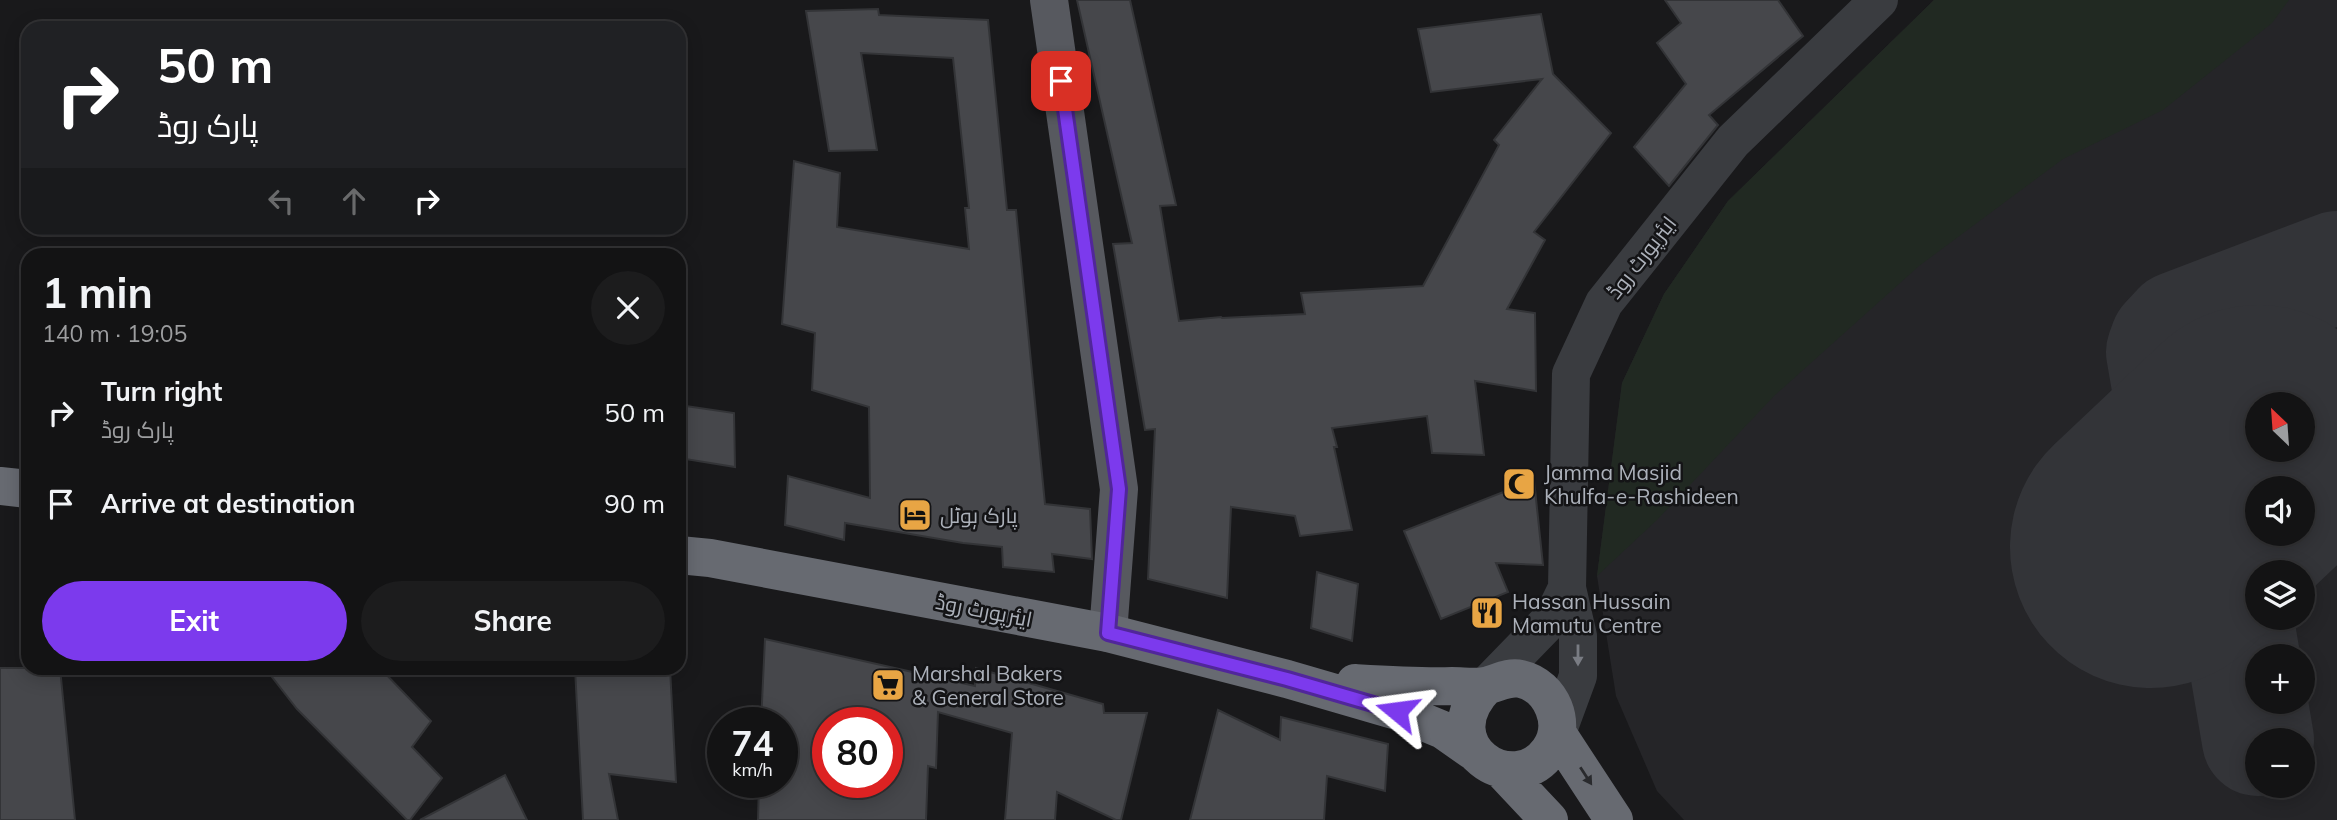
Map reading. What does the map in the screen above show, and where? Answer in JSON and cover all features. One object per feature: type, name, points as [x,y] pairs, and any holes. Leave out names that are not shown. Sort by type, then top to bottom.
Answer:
[{"type":"highway","points":[[0,486],[21,488]]},
{"type":"highway","name":"ایئرپورٹ روڈ","points":[[686,556],[1108,633],[1287,679],[1397,711],[1443,730],[1488,760],[1549,820]]},
{"type":"highway","name":"ایئرپورٹ روڈ","points":[[1287,679],[1423,687],[1486,686]]},
{"type":"highway","points":[[1503,679],[1521,679],[1538,687],[1550,699],[1557,716],[1557,733],[1550,751],[1538,763],[1521,770],[1488,760],[1466,734],[1466,716],[1473,699],[1486,686],[1503,679]]},
{"type":"highway","points":[[1557,733],[1614,820]]},
{"type":"main road","points":[[1049,0],[1119,489],[1108,633]]},
{"type":"street","name":"ایئرپورٹ روڈ","points":[[1557,733],[1578,676],[1578,636],[1567,588],[1571,374],[1604,303],[1732,141],[1879,0]]},
{"type":"street","name":"ایئرپورٹ روڈ","points":[[1486,686],[1553,617],[1567,588]]},
{"type":"shaded area","points":[[1934,0],[2337,0],[2337,820],[1684,820],[1657,791],[1616,696],[1597,576],[1622,383],[1664,294],[1728,201]]},
{"type":"shaded area","points":[[1934,0],[2289,0],[2272,23],[2163,110],[2063,159],[1919,266],[1774,396],[1657,520],[1597,576],[1622,383],[1664,294],[1728,201]]},
{"type":"building","points":[[1077,0],[1130,0],[1176,205],[1160,206],[1179,321],[1305,314],[1301,293],[1423,286],[1499,145],[1494,140],[1542,79],[1431,92],[1418,29],[1541,14],[1553,74],[1611,133],[1534,232],[1545,240],[1507,309],[1535,313],[1536,391],[1475,381],[1484,455],[1432,453],[1427,416],[1332,428],[1352,530],[1300,536],[1295,516],[1231,507],[1227,598],[1148,579],[1155,429],[1145,430],[1113,244],[1132,243]]},
{"type":"building","points":[[1665,0],[1778,0],[1803,36],[1709,115],[1718,125],[1669,186],[1634,147],[1686,84],[1657,43],[1681,23]]},
{"type":"building","points":[[878,9],[879,15],[988,20],[1007,210],[1016,210],[1045,504],[1090,509],[1092,559],[1052,554],[1054,572],[1003,567],[1002,547],[845,523],[844,540],[785,525],[788,476],[870,498],[869,407],[812,390],[815,333],[782,324],[794,161],[840,173],[837,227],[969,249],[965,208],[969,208],[953,58],[861,53],[877,150],[829,151],[806,11]]},
{"type":"building","points":[[686,406],[734,413],[735,467],[686,459]]},
{"type":"building","points":[[1534,480],[1543,565],[1496,563],[1508,592],[1441,619],[1404,531]]},
{"type":"building","points":[[1317,572],[1358,584],[1352,641],[1311,628]]},
{"type":"building","points":[[765,639],[975,686],[976,668],[1103,704],[1104,713],[1147,713],[1121,820],[1057,792],[1055,820],[1005,820],[1012,733],[938,712],[936,768],[928,766],[926,820],[758,820],[759,798],[798,798],[798,707],[762,707]]},
{"type":"building","points":[[0,668],[21,668],[21,675],[61,675],[75,820],[0,820]]},
{"type":"building","points":[[270,675],[387,675],[431,721],[412,747],[442,778],[410,820],[407,820],[297,709]]},
{"type":"building","points":[[575,675],[670,675],[676,782],[609,774],[618,820],[583,820]]},
{"type":"building","points":[[1218,710],[1280,740],[1281,717],[1388,744],[1385,791],[1327,776],[1324,820],[1190,820]]},
{"type":"building","points":[[505,775],[527,820],[420,820]]},
{"type":"taxiway","points":[[2245,421],[2219,420],[2187,407],[2167,381],[2162,352],[2166,341],[2179,327],[2337,267]]},
{"type":"taxiway","points":[[2215,487],[2256,728]]},
{"type":"runway","points":[[2151,547],[2245,458]]},
{"type":"place","name":"Jamma Masjid Khulfa-e-Rashideen","points":[[1519,484]]},
{"type":"place","name":"پارک ہوٹل","points":[[915,515]]},
{"type":"place","name":"Hassan Hussain Mamutu Centre","points":[[1487,613]]},
{"type":"place","name":"Marshal Bakers & General Store","points":[[888,685]]},
{"type":"route","points":[[1061,81],[1119,489],[1108,633],[1287,679],[1397,711]]}]
